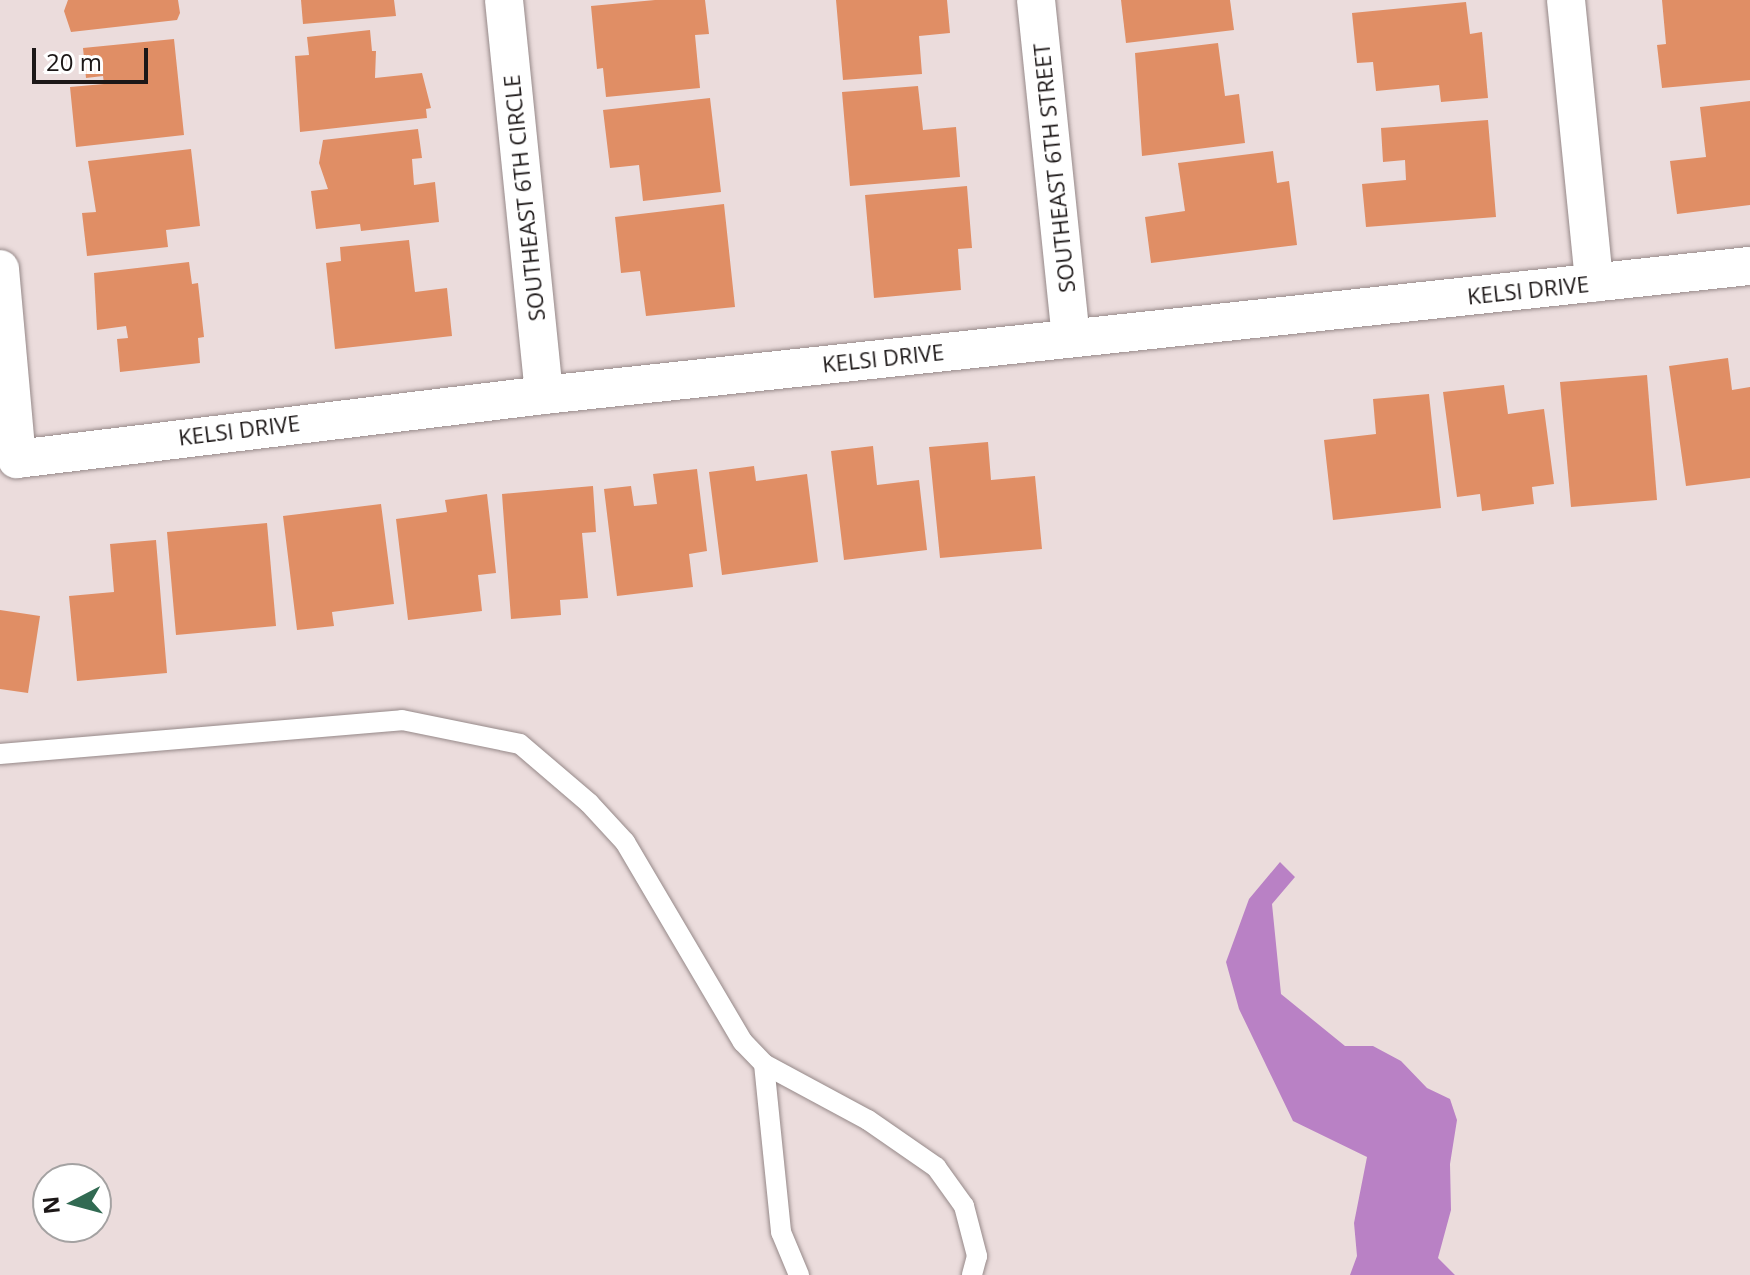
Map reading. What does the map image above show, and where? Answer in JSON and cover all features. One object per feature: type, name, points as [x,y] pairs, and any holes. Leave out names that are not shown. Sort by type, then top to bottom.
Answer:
[{"type":"street","name":"SOUTHEAST 6TH CIRCLE","points":[[504,0],[544,395]]},
{"type":"street","name":"SOUTHEAST 6TH STREET","points":[[1036,0],[1071,337]]},
{"type":"street","points":[[1566,0],[1594,283]]},
{"type":"street","name":"KELSI DRIVE","points":[[0,269],[17,459],[544,395],[1750,266]]},
{"type":"lane","points":[[0,754],[402,720],[520,744],[589,803],[625,842],[743,1042],[764,1064],[868,1120],[936,1167],[964,1206],[977,1256],[972,1275]]},
{"type":"lane","points":[[764,1064],[781,1232],[799,1275]]},
{"type":"shaded area","points":[[1280,862],[1295,877],[1272,904],[1281,994],[1345,1046],[1373,1046],[1401,1061],[1427,1088],[1450,1099],[1457,1120],[1450,1164],[1451,1210],[1438,1258],[1455,1275],[1350,1275],[1357,1256],[1354,1223],[1367,1157],[1293,1121],[1239,1009],[1226,962],[1249,899]]},
{"type":"building","points":[[68,0],[178,0],[180,13],[177,20],[71,32],[64,11]]},
{"type":"building","points":[[301,0],[394,0],[396,16],[303,24]]},
{"type":"building","points":[[655,0],[705,0],[709,34],[695,35],[700,88],[606,97],[603,68],[597,69],[591,6]]},
{"type":"building","points":[[836,0],[947,0],[950,33],[919,36],[922,74],[843,80]]},
{"type":"building","points":[[1121,0],[1230,0],[1234,30],[1126,43]]},
{"type":"building","points":[[1662,0],[1750,0],[1750,80],[1662,88],[1657,45],[1666,44]]},
{"type":"building","points":[[1466,2],[1470,34],[1482,32],[1488,98],[1441,102],[1439,85],[1376,91],[1373,62],[1357,63],[1352,13]]},
{"type":"building","points":[[370,30],[372,51],[376,51],[375,78],[422,73],[431,108],[426,109],[427,118],[300,132],[295,56],[309,55],[307,37]]},
{"type":"building","points":[[174,39],[184,135],[76,147],[70,87],[104,84],[103,76],[86,78],[83,48]]},
{"type":"building","points":[[1218,43],[1225,96],[1239,94],[1245,143],[1142,156],[1135,53]]},
{"type":"building","points":[[918,86],[923,130],[956,127],[960,177],[850,186],[842,92]]},
{"type":"building","points":[[710,98],[721,192],[643,201],[639,165],[610,168],[603,110]]},
{"type":"building","points":[[1750,101],[1750,205],[1677,214],[1670,161],[1706,157],[1700,107]]},
{"type":"building","points":[[1488,120],[1496,217],[1366,227],[1362,184],[1406,180],[1405,160],[1383,162],[1381,128]]},
{"type":"building","points":[[418,129],[422,158],[412,159],[414,185],[435,182],[439,222],[361,231],[360,224],[316,229],[311,191],[328,189],[319,163],[323,140]]},
{"type":"building","points":[[191,149],[200,226],[166,230],[168,247],[87,256],[82,213],[96,212],[88,161]]},
{"type":"building","points":[[1273,151],[1277,183],[1289,181],[1297,245],[1151,263],[1145,217],[1185,211],[1178,163]]},
{"type":"building","points":[[967,186],[972,248],[958,249],[961,290],[874,298],[865,195]]},
{"type":"building","points":[[724,204],[735,307],[646,316],[640,271],[621,273],[615,217]]},
{"type":"building","points":[[409,240],[415,292],[447,288],[452,336],[335,349],[326,263],[341,261],[340,247]]},
{"type":"building","points":[[189,262],[192,284],[198,283],[204,337],[198,338],[200,363],[120,372],[117,339],[128,338],[126,326],[97,330],[94,273]]},
{"type":"building","points":[[1728,358],[1732,390],[1750,387],[1750,478],[1686,486],[1669,366]]},
{"type":"building","points":[[1647,375],[1657,500],[1571,507],[1560,382]]},
{"type":"building","points":[[1504,385],[1508,414],[1544,409],[1554,484],[1532,487],[1534,504],[1482,511],[1480,494],[1457,497],[1443,392]]},
{"type":"building","points":[[1429,394],[1441,508],[1333,520],[1324,440],[1376,434],[1373,399]]},
{"type":"building","points":[[988,442],[991,480],[1035,476],[1042,549],[940,558],[929,447]]},
{"type":"building","points":[[873,446],[877,485],[919,480],[927,550],[844,560],[831,451]]},
{"type":"building","points":[[754,466],[756,481],[807,474],[818,562],[722,575],[709,472]]},
{"type":"building","points":[[697,469],[707,551],[689,554],[693,587],[617,596],[604,489],[631,486],[634,506],[657,504],[653,474]]},
{"type":"building","points":[[593,486],[596,532],[582,533],[588,598],[560,600],[561,615],[511,619],[502,494]]},
{"type":"building","points":[[487,494],[496,573],[478,575],[482,611],[408,620],[396,519],[447,512],[445,500]]},
{"type":"building","points":[[381,504],[394,604],[332,612],[334,626],[297,630],[283,516]]},
{"type":"building","points":[[267,523],[276,626],[176,635],[167,532]]},
{"type":"building","points":[[156,540],[167,673],[77,681],[69,596],[114,592],[110,544]]},
{"type":"building","points":[[0,610],[40,616],[28,693],[0,689]]}]
